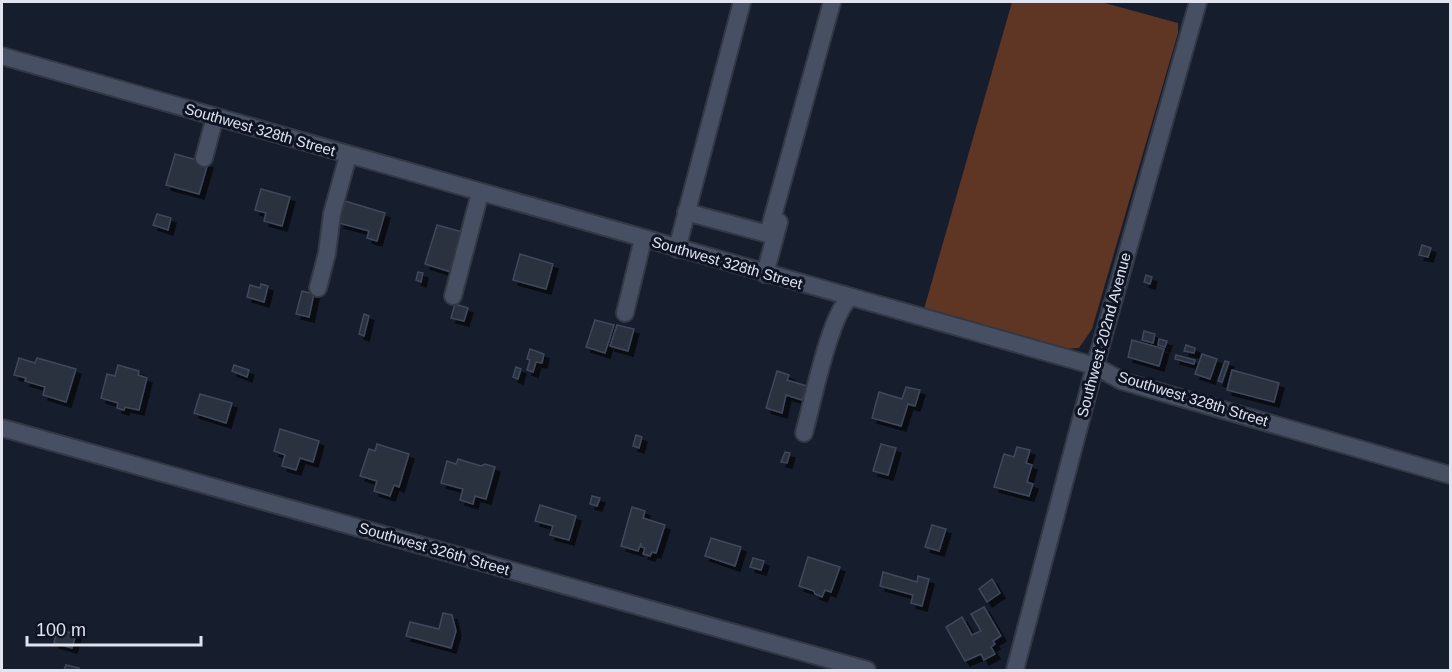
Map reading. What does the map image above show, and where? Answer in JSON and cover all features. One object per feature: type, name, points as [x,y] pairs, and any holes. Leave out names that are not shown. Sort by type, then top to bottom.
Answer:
[{"type":"street","points":[[677,249],[742,2]]},
{"type":"street","points":[[686,212],[768,234],[832,2]]},
{"type":"street","name":"Southwest 202nd Avenue","points":[[1015,670],[1095,366],[1197,2]]},
{"type":"street","points":[[765,274],[824,50]]},
{"type":"street","name":"Southwest 328th Street","points":[[2,56],[1095,366],[1122,381],[1450,475]]},
{"type":"street","points":[[204,158],[215,117]]},
{"type":"street","points":[[318,288],[327,253],[332,214],[348,156]]},
{"type":"street","points":[[453,296],[473,246],[480,193]]},
{"type":"street","points":[[626,313],[643,239]]},
{"type":"street","points":[[804,433],[839,312],[843,303],[850,298]]},
{"type":"street","name":"Southwest 326th Street","points":[[2,428],[867,670]]},
{"type":"shaded area","points":[[1012,2],[1101,2],[1178,23],[1178,33],[1092,329],[1079,348],[1063,349],[924,309]]},
{"type":"building","points":[[175,154],[208,163],[199,194],[166,185]]},
{"type":"building","points":[[261,189],[290,197],[282,226],[264,221],[266,213],[255,210]]},
{"type":"building","points":[[345,201],[385,213],[377,241],[367,238],[369,231],[339,223]]},
{"type":"building","points":[[157,214],[171,218],[168,230],[153,225]]},
{"type":"building","points":[[437,225],[466,233],[454,273],[425,264]]},
{"type":"building","points":[[1422,245],[1431,248],[1428,257],[1419,255]]},
{"type":"building","points":[[520,254],[553,264],[546,289],[513,280]]},
{"type":"building","points":[[418,272],[423,273],[421,282],[416,280]]},
{"type":"building","points":[[1146,275],[1152,277],[1150,284],[1144,282]]},
{"type":"building","points":[[261,284],[268,286],[264,302],[247,297],[250,285],[260,288]]},
{"type":"building","points":[[302,291],[314,294],[309,317],[296,314]]},
{"type":"building","points":[[455,304],[468,308],[464,321],[451,318]]},
{"type":"building","points":[[364,314],[369,316],[364,336],[359,334]]},
{"type":"building","points":[[595,320],[614,325],[605,353],[586,347]]},
{"type":"building","points":[[617,325],[634,329],[628,351],[610,346]]},
{"type":"building","points":[[1144,331],[1155,334],[1153,343],[1142,340]]},
{"type":"building","points":[[1159,339],[1167,341],[1165,347],[1158,345]]},
{"type":"building","points":[[1132,340],[1164,349],[1159,366],[1128,357]]},
{"type":"building","points":[[1186,345],[1195,348],[1194,353],[1184,351]]},
{"type":"building","points":[[530,349],[544,354],[542,363],[536,362],[533,372],[527,370]]},
{"type":"building","points":[[1202,354],[1217,359],[1210,379],[1195,374]]},
{"type":"building","points":[[1176,355],[1195,360],[1194,364],[1175,359]]},
{"type":"building","points":[[19,358],[35,363],[37,358],[76,369],[66,402],[43,395],[45,387],[14,375]]},
{"type":"building","points":[[1225,361],[1229,362],[1222,382],[1218,381]]},
{"type":"building","points":[[118,365],[139,371],[138,375],[147,378],[139,410],[117,408],[118,403],[101,398],[107,374],[115,376]]},
{"type":"building","points":[[234,365],[249,370],[247,377],[232,371]]},
{"type":"building","points":[[516,367],[521,369],[518,379],[513,377]]},
{"type":"building","points":[[1232,370],[1279,383],[1274,402],[1227,390]]},
{"type":"building","points":[[777,371],[789,375],[787,380],[807,386],[802,400],[786,395],[782,413],[766,408]]},
{"type":"building","points":[[906,387],[920,390],[915,406],[908,404],[901,426],[872,418],[879,392],[902,399]]},
{"type":"building","points":[[200,394],[232,403],[226,423],[194,413]]},
{"type":"building","points":[[280,429],[319,441],[313,462],[300,458],[296,470],[282,466],[285,455],[274,451]]},
{"type":"building","points":[[636,435],[642,437],[639,448],[633,446]]},
{"type":"building","points":[[377,444],[409,454],[399,487],[394,485],[390,496],[374,491],[377,481],[360,476],[369,449],[375,451]]},
{"type":"building","points":[[881,444],[896,448],[888,475],[873,471]]},
{"type":"building","points":[[1017,447],[1030,450],[1026,463],[1032,465],[1027,482],[1033,484],[1029,496],[994,487],[1004,454],[1014,457]]},
{"type":"building","points":[[785,452],[790,453],[787,463],[781,462]]},
{"type":"building","points":[[458,459],[481,466],[485,464],[495,467],[486,499],[475,496],[473,504],[460,500],[463,489],[441,483],[447,461],[456,464]]},
{"type":"building","points":[[592,496],[600,498],[597,506],[590,504]]},
{"type":"building","points":[[540,505],[576,516],[569,540],[550,535],[553,526],[535,521]]},
{"type":"building","points":[[632,507],[645,511],[643,518],[665,525],[656,553],[652,552],[650,556],[643,554],[645,548],[641,547],[641,543],[638,551],[621,546]]},
{"type":"building","points":[[932,525],[946,529],[939,551],[925,547]]},
{"type":"building","points":[[711,538],[741,547],[735,566],[705,556]]},
{"type":"building","points":[[808,557],[840,567],[831,592],[825,590],[822,597],[814,591],[799,586]]},
{"type":"building","points":[[753,558],[764,561],[761,570],[750,567]]},
{"type":"building","points":[[883,572],[917,582],[918,576],[929,579],[922,606],[911,603],[913,595],[880,586]]},
{"type":"building","points":[[992,579],[1000,593],[987,602],[979,589]]},
{"type":"building","points":[[984,607],[1001,636],[993,641],[995,644],[991,647],[995,654],[984,660],[981,654],[965,661],[946,627],[962,617],[972,635],[981,631],[971,614]]},
{"type":"building","points":[[443,613],[452,615],[456,631],[451,648],[406,636],[410,622],[439,629]]},
{"type":"building","points":[[57,629],[76,634],[72,648],[54,643]]},
{"type":"building","points":[[66,665],[79,668],[78,670],[64,670]]}]
